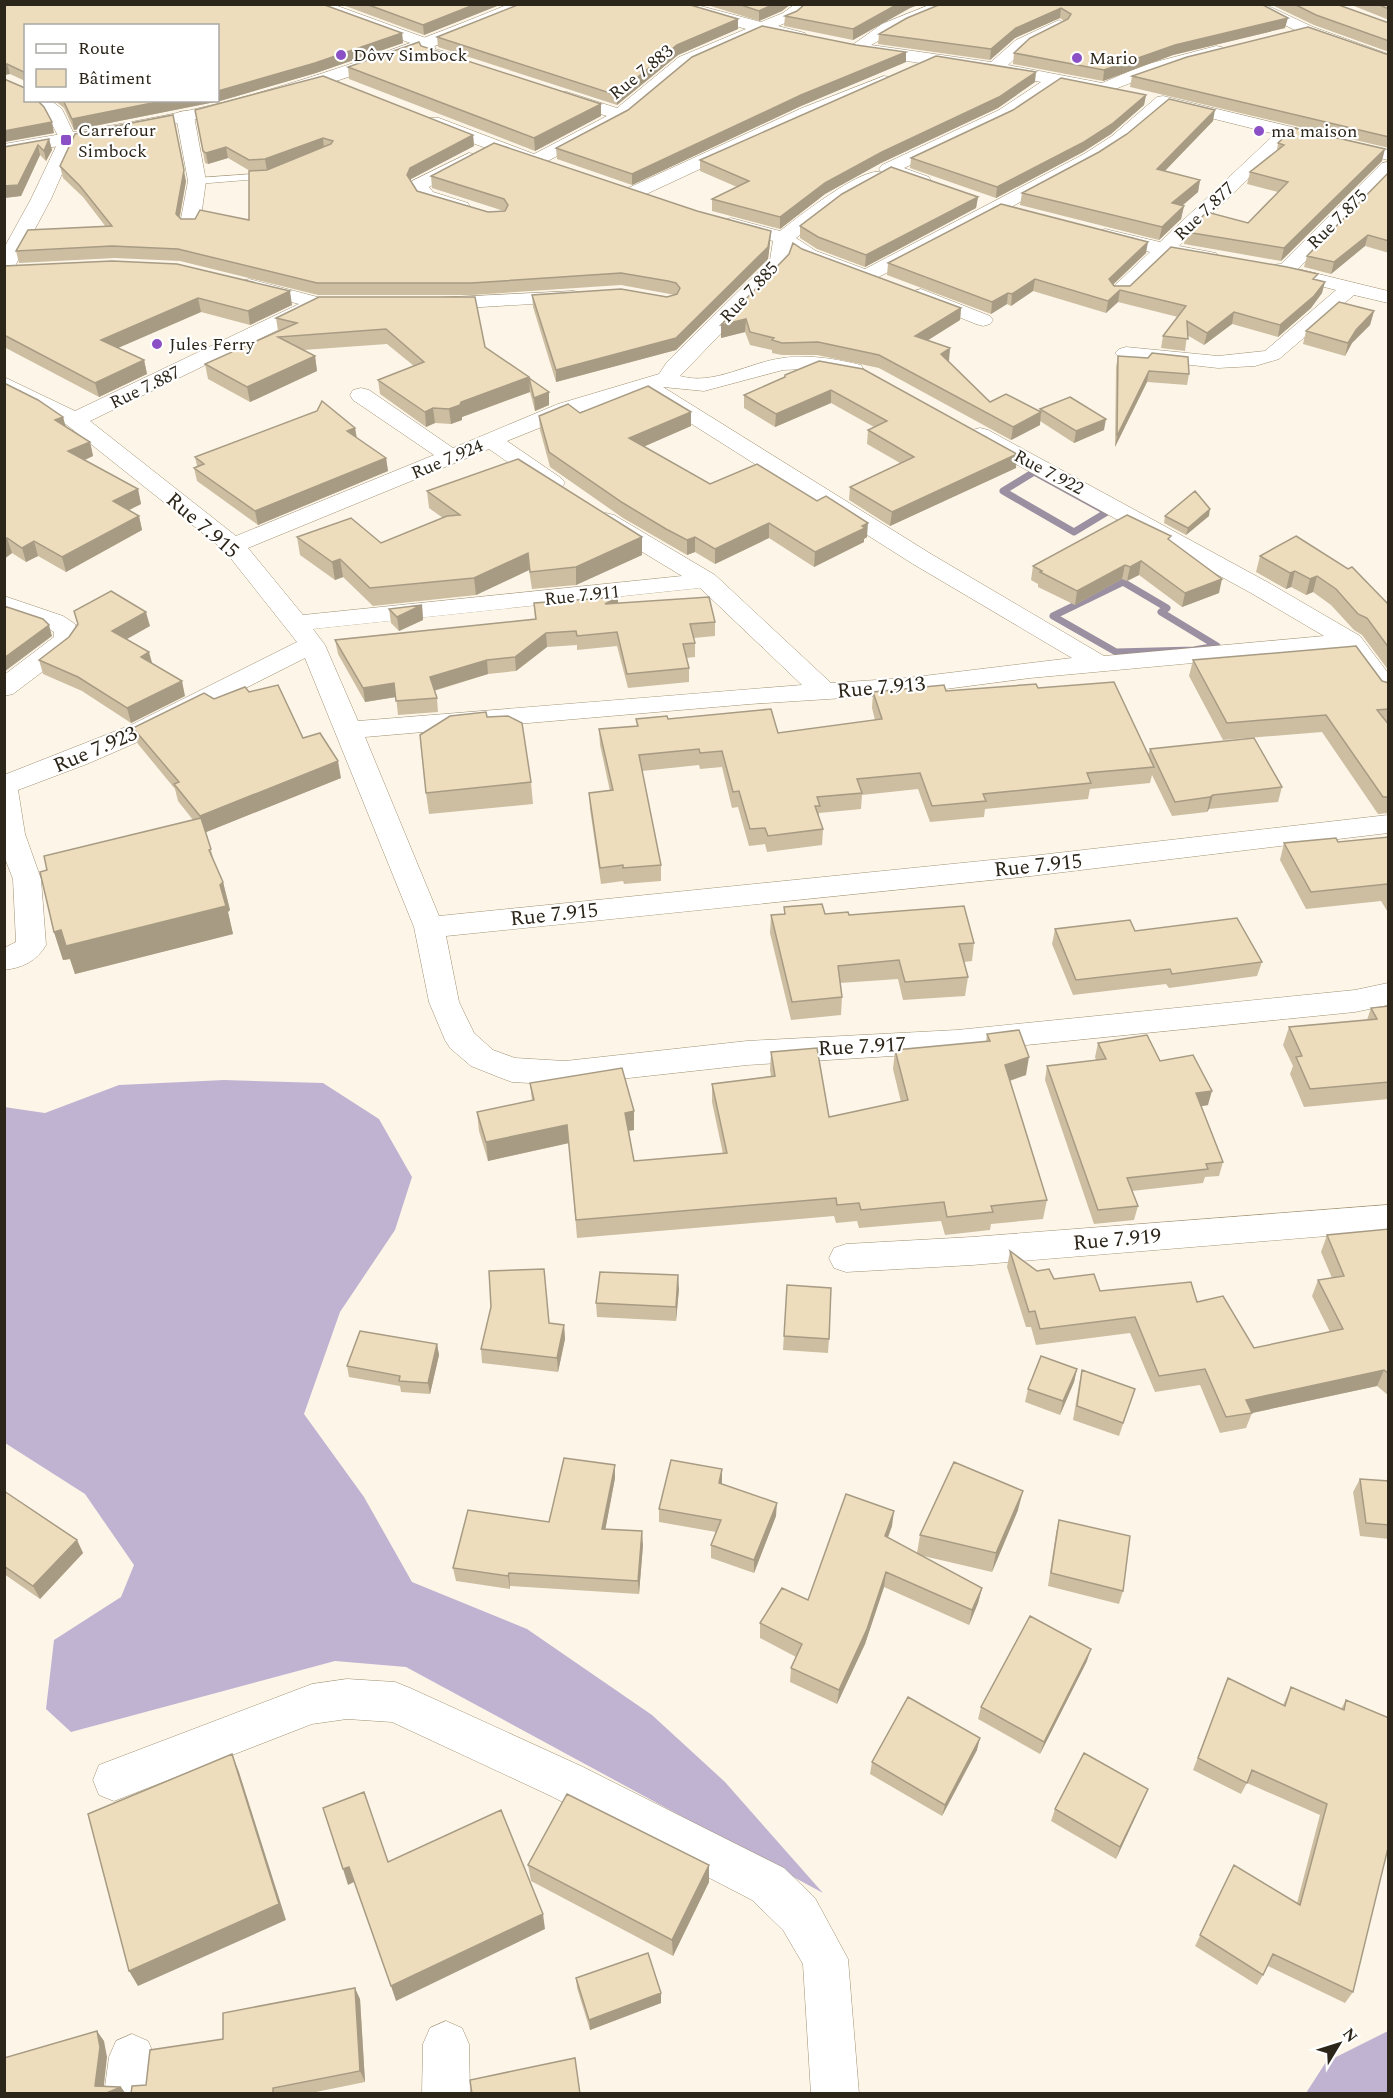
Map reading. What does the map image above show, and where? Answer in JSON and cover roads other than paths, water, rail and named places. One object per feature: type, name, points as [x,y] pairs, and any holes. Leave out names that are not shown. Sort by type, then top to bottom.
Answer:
[{"type":"main road","points":[[4,150],[68,140],[256,99],[428,44],[525,4]]},
{"type":"main road","points":[[7,261],[68,140]]},
{"type":"street","points":[[315,4],[428,44],[429,52],[473,66]]},
{"type":"street","name":"Rue 7.883","points":[[536,160],[597,130],[621,115],[685,61],[789,16],[806,4]]},
{"type":"street","points":[[856,48],[880,31],[947,4]]},
{"type":"street","points":[[1250,4],[1307,30],[1389,59]]},
{"type":"street","points":[[687,6],[759,28],[815,40]]},
{"type":"street","points":[[994,68],[1022,42],[1059,25]]},
{"type":"street","points":[[1285,36],[1307,30]]},
{"type":"street","points":[[836,44],[994,68],[1105,88],[1389,155]]},
{"type":"street","points":[[1105,88],[1174,62],[1231,48]]},
{"type":"street","points":[[633,193],[817,108],[934,60]]},
{"type":"street","points":[[324,78],[352,90]]},
{"type":"street","name":"Rue 7.885","points":[[657,383],[780,261],[783,238],[833,200],[888,169],[1005,114],[1056,79]]},
{"type":"street","points":[[549,92],[621,115]]},
{"type":"street","points":[[866,276],[1090,158],[1118,140],[1163,101]]},
{"type":"street","points":[[41,102],[56,113],[68,140]]},
{"type":"street","points":[[416,115],[558,168]]},
{"type":"street","points":[[185,116],[193,150],[196,181],[190,224]]},
{"type":"street","name":"Rue 7.877","points":[[1119,292],[1288,131]]},
{"type":"street","points":[[474,210],[426,196],[419,185],[494,145]]},
{"type":"street","name":"Rue 7.875","points":[[1286,270],[1389,167]]},
{"type":"street","points":[[888,169],[943,188]]},
{"type":"street","points":[[612,187],[654,200]]},
{"type":"street","points":[[976,199],[1019,213]]},
{"type":"street","points":[[716,220],[783,238],[809,255],[983,320]]},
{"type":"street","points":[[1083,230],[1164,249],[1231,261]]},
{"type":"street","points":[[7,261],[28,270]]},
{"type":"street","points":[[1253,265],[1286,270],[1389,297]]},
{"type":"street","name":"Rue 7.887","points":[[75,420],[327,303],[230,280]]},
{"type":"street","points":[[1126,353],[1215,361],[1260,359],[1272,355],[1351,287]]},
{"type":"street","points":[[408,304],[472,303],[598,295]]},
{"type":"street","points":[[491,440],[566,409],[657,383],[704,385],[782,364],[804,363],[831,366],[870,375]]},
{"type":"street","name":"Rue 7.915","points":[[4,383],[75,420],[233,546],[296,623],[312,645],[429,927],[1031,866],[1389,824]]},
{"type":"street","points":[[657,383],[738,445],[922,560],[1098,663]]},
{"type":"street","points":[[361,395],[451,457]]},
{"type":"street","name":"Rue 7.922","points":[[964,426],[1260,588],[1351,641]]},
{"type":"street","name":"Rue 7.924","points":[[233,546],[491,440],[576,499],[706,580]]},
{"type":"street","points":[[706,580],[825,692]]},
{"type":"street","name":"Rue 7.911","points":[[296,623],[628,590],[706,580]]},
{"type":"street","points":[[4,603],[54,621],[66,629],[67,638],[62,645],[4,688]]},
{"type":"street","points":[[1351,641],[1389,690]]},
{"type":"street","name":"Rue 7.913","points":[[349,730],[907,686],[1098,663],[1351,641]]},
{"type":"street","name":"Rue 7.923","points":[[4,787],[140,731],[312,645]]},
{"type":"street","points":[[4,787],[11,834],[27,879],[31,945],[24,953],[11,959],[4,959]]},
{"type":"street","name":"Rue 7.917","points":[[429,927],[444,1002],[461,1040],[482,1058],[512,1070],[565,1073],[747,1053],[957,1041],[1355,1001],[1389,994]]},
{"type":"street","name":"Rue 7.919","points":[[846,1258],[972,1251],[1389,1218]]},
{"type":"street","points":[[114,1780],[312,1704],[347,1699],[395,1702],[566,1781],[768,1884],[799,1914],[825,1959],[835,2094]]},
{"type":"street","points":[[446,2044],[446,2094]]},
{"type":"lane","points":[[196,181],[259,178],[278,173]]},
{"type":"waterway","points":[[1034,472],[1107,512],[1074,532],[1003,491],[1034,472]]},
{"type":"waterway","points":[[1123,582],[1167,608],[1161,612],[1217,646],[1194,650],[1116,652],[1053,616],[1123,582]]},
{"type":"place","name":"Dôvv Simbock","points":[[341,55]]},
{"type":"place","name":"Mario","points":[[1077,58]]},
{"type":"place","name":"ma maison","points":[[1259,131]]},
{"type":"place","name":"Carrefour Simbock","points":[[66,140]]},
{"type":"place","name":"Jules Ferry","points":[[157,344]]}]
